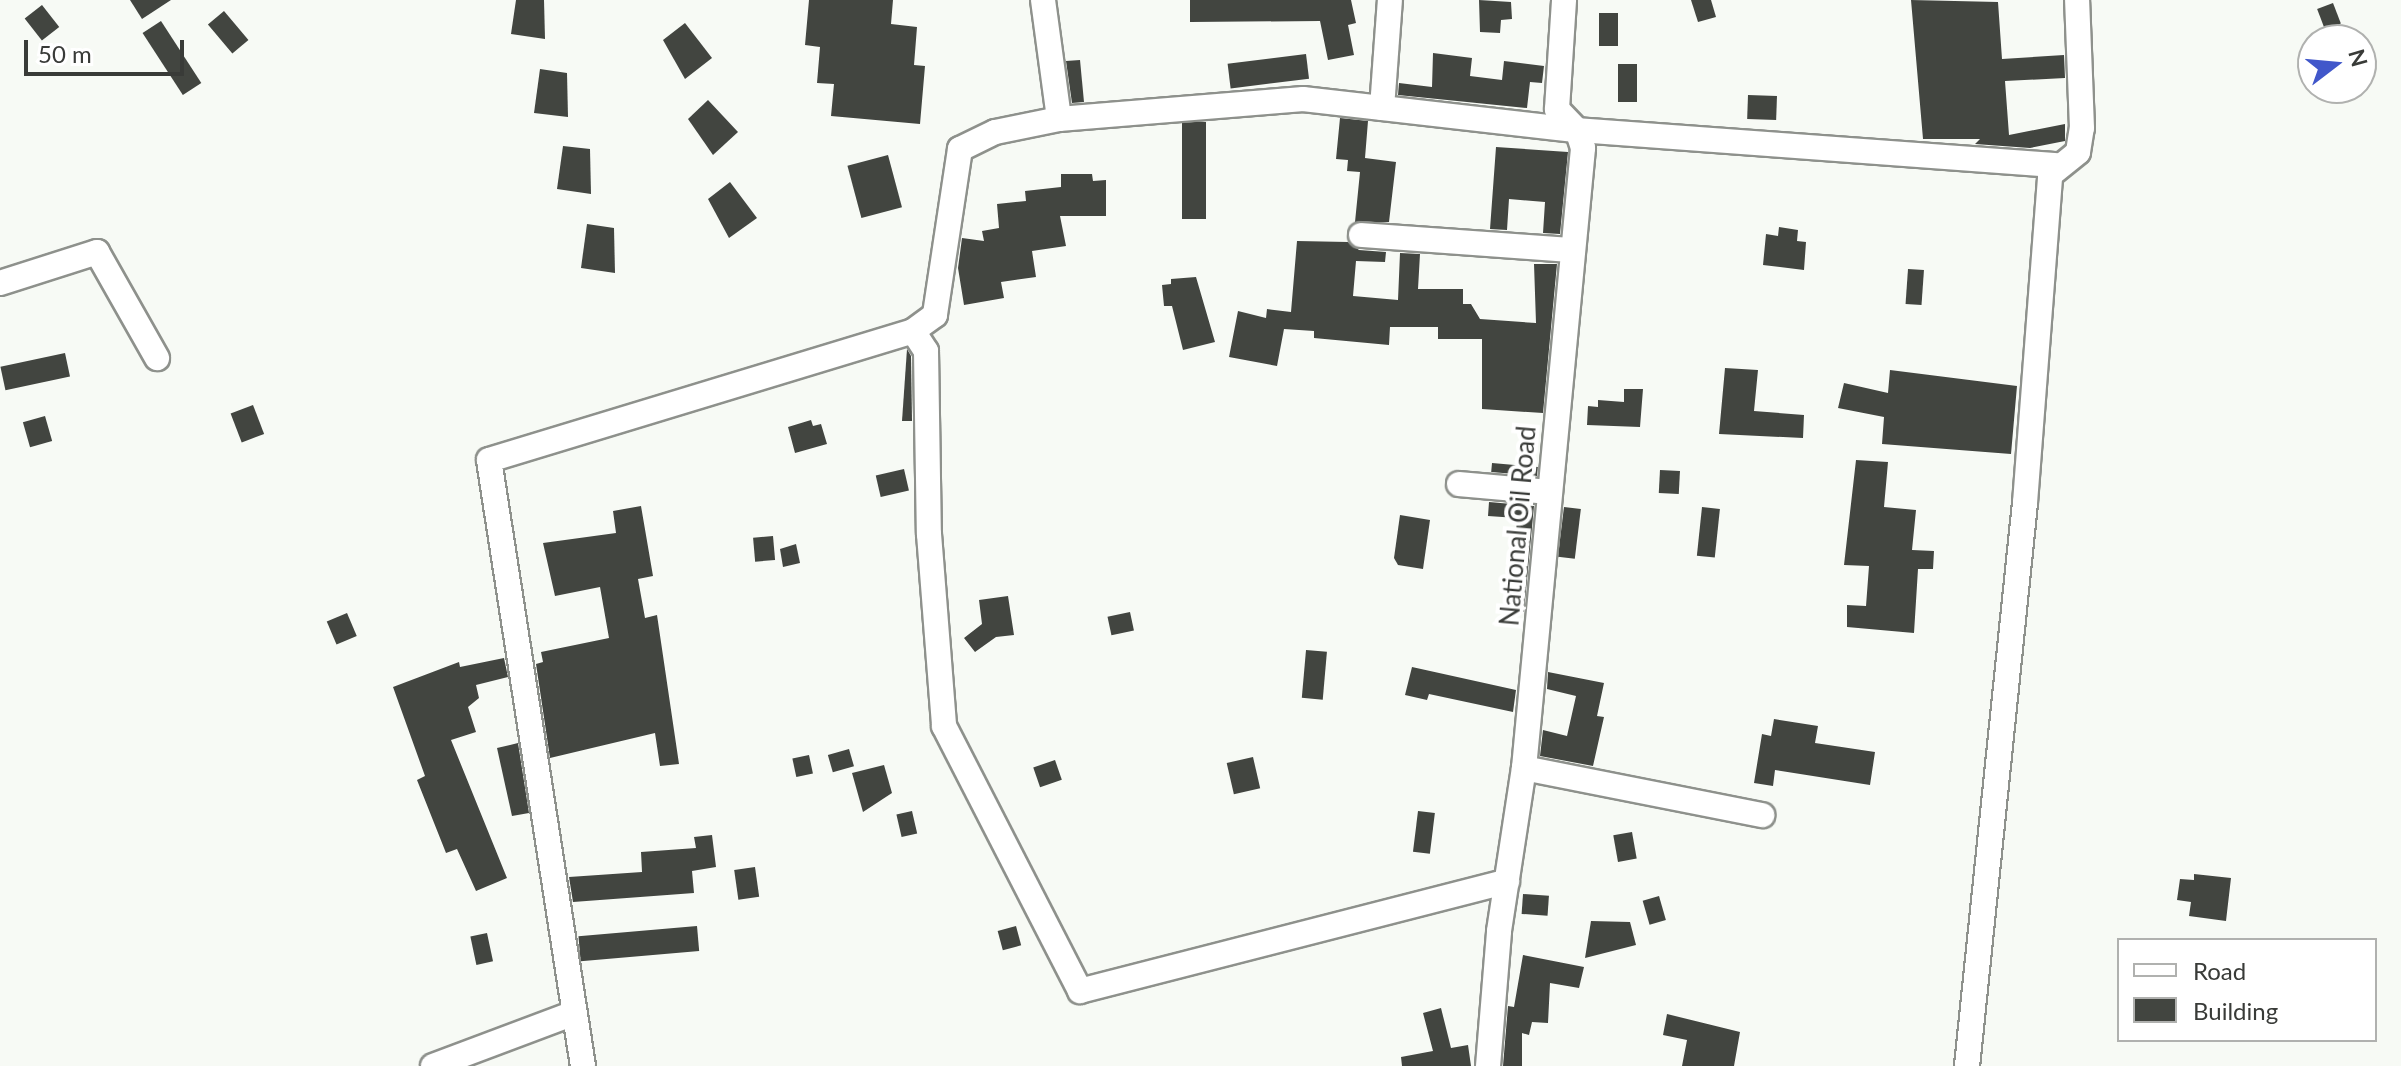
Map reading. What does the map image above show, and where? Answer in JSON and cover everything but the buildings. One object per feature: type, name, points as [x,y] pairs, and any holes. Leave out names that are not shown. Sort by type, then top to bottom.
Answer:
[{"type":"street","points":[[1043,0],[1059,119]]},
{"type":"street","points":[[1382,108],[1390,0]]},
{"type":"street","name":"National Oil Road","points":[[1488,1066],[1507,881],[1524,768],[1583,148],[1577,130],[1557,109],[1564,0]]},
{"type":"street","points":[[1967,1066],[2025,503],[2050,175],[2056,165],[2078,152],[2082,128],[2077,0]]},
{"type":"street","points":[[583,1066],[489,460],[913,331],[935,315],[960,149],[995,132],[1059,119],[1303,99],[1577,130],[2056,165]]},
{"type":"street","points":[[1361,235],[1572,250]]},
{"type":"street","points":[[0,283],[97,252],[157,358]]},
{"type":"street","points":[[913,331],[926,351],[929,534],[944,726],[1080,991],[1507,881]]},
{"type":"street","points":[[1459,484],[1549,492]]},
{"type":"street","points":[[1524,768],[1762,815]]},
{"type":"street","points":[[433,1066],[574,1013]]}]
